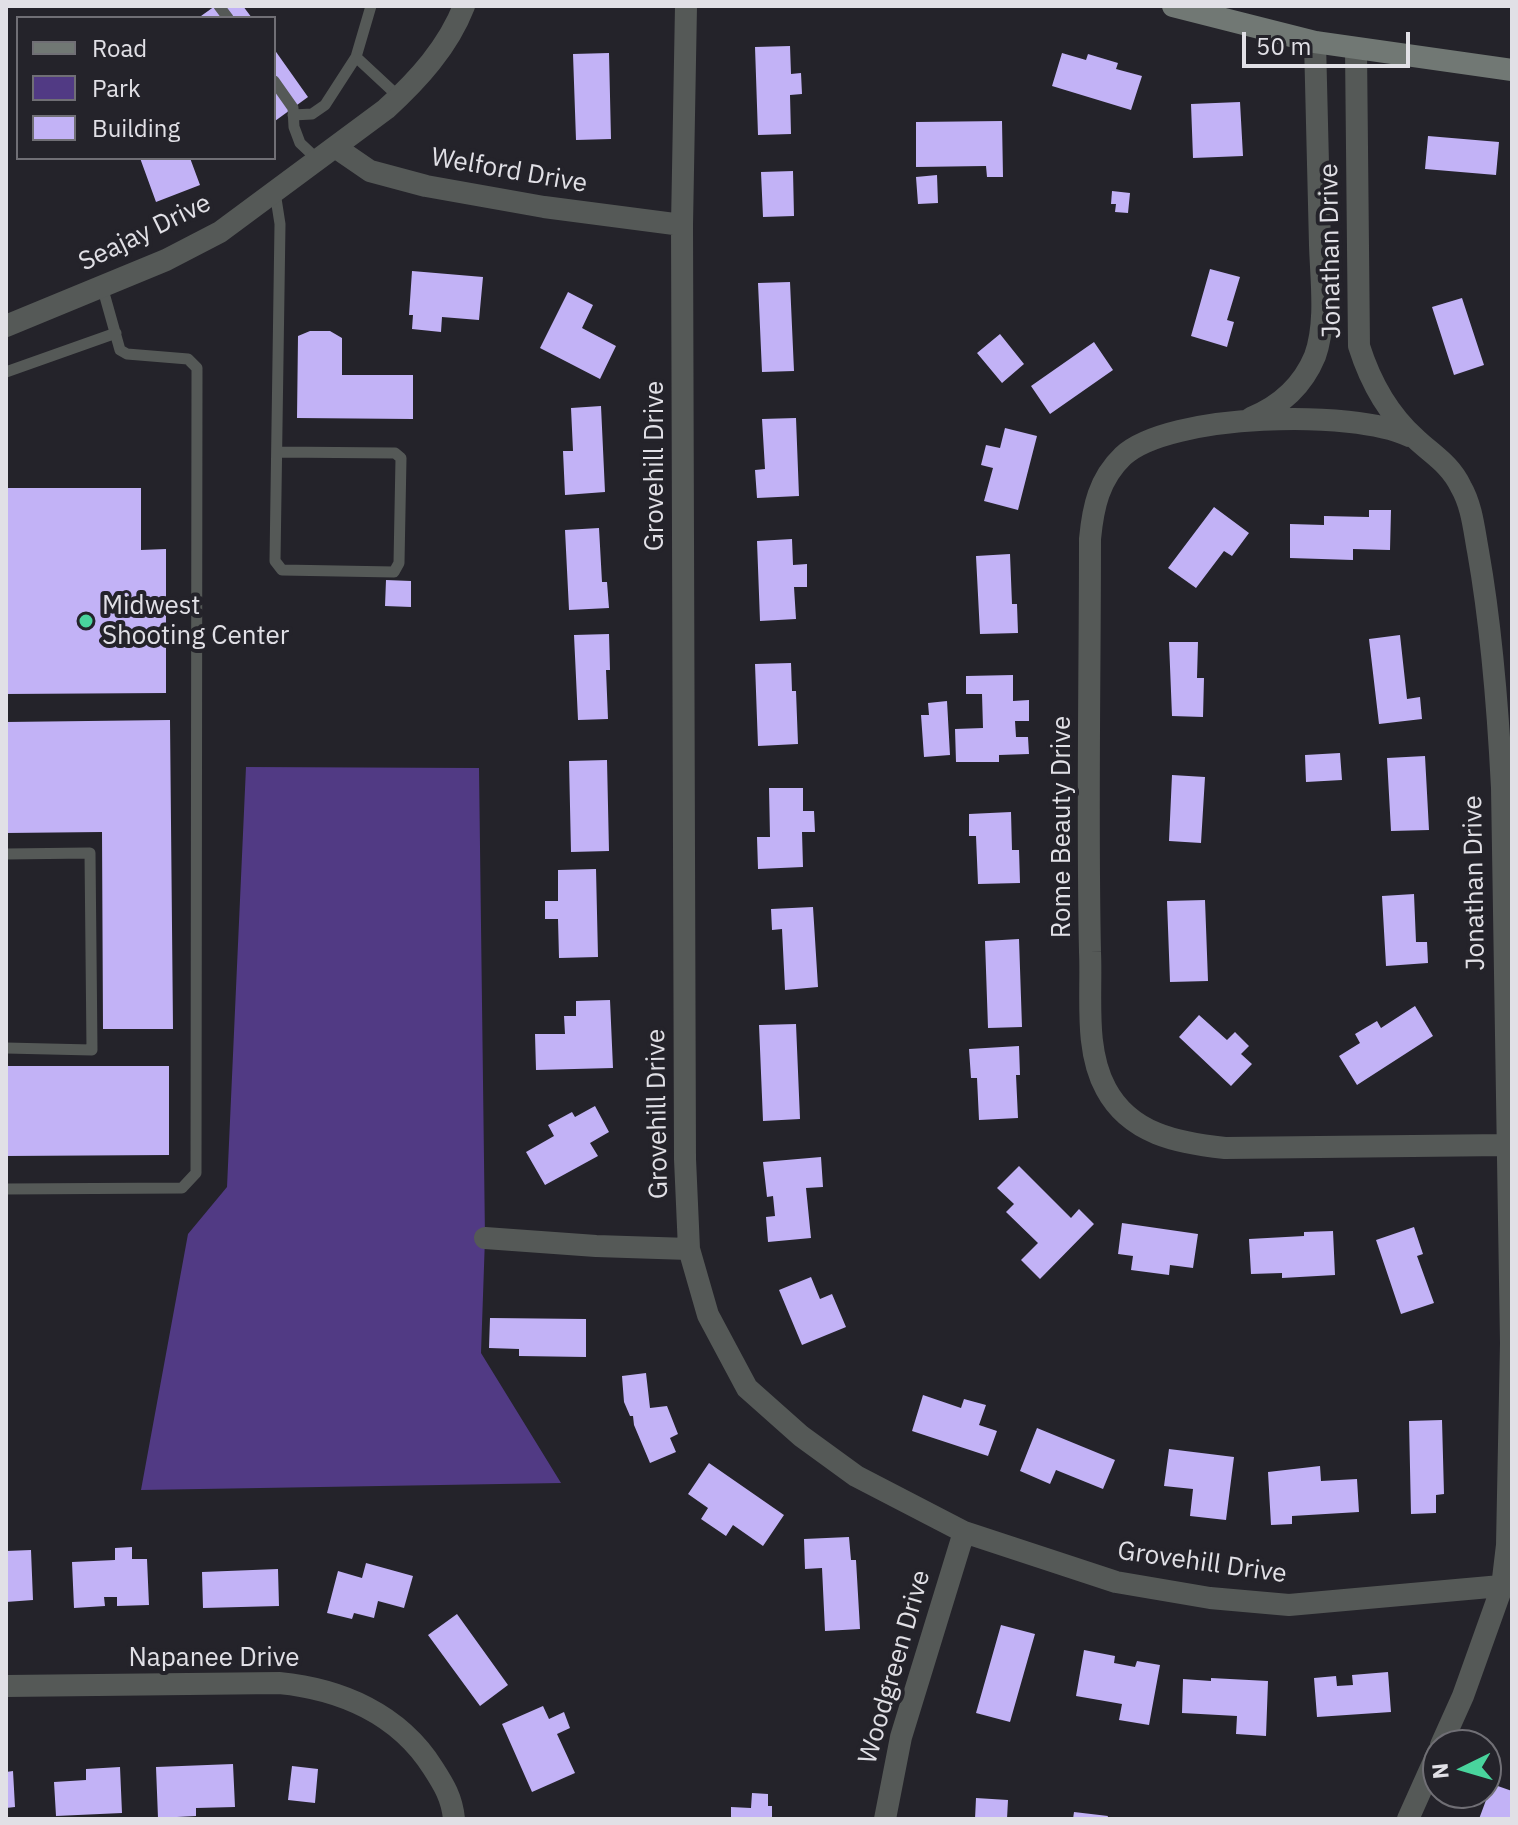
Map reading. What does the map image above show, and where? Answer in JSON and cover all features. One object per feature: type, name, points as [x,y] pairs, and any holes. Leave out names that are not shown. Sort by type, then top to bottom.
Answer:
[{"type":"main road","points":[[1173,6],[1315,42],[1512,70]]},
{"type":"street","name":"Seajay Drive","points":[[6,326],[166,260],[220,232],[399,97],[439,52],[464,6]]},
{"type":"street","name":"Grovehill Drive","points":[[686,6],[682,225],[685,1159],[689,1249],[708,1315],[747,1388],[801,1436],[856,1476],[964,1532],[1116,1582],[1210,1598],[1289,1605],[1507,1586]]},
{"type":"street","name":"Jonathan Drive","points":[[1237,422],[1266,412],[1291,393],[1308,369],[1319,340],[1315,42]]},
{"type":"street","name":"Jonathan Drive","points":[[1356,49],[1359,346],[1382,399],[1417,441],[1445,462],[1463,489],[1485,589],[1498,705],[1512,1401],[1507,1586],[1448,1729]]},
{"type":"street","name":"Welford Drive","points":[[326,153],[370,171],[426,186],[544,207],[682,225]]},
{"type":"street","name":"Rome Beauty Drive","points":[[1417,441],[1392,429],[1362,422],[1237,422],[1171,431],[1140,443],[1124,455],[1110,470],[1100,488],[1093,508],[1090,539],[1089,905],[1093,1044],[1099,1075],[1113,1101],[1134,1122],[1156,1135],[1191,1144],[1225,1148],[1506,1145]]},
{"type":"street","points":[[485,1238],[689,1249]]},
{"type":"street","name":"Woodgreen Drive","points":[[885,1819],[901,1737],[964,1532]]},
{"type":"street","name":"Napanee Drive","points":[[6,1686],[279,1683],[340,1694],[378,1713],[412,1741],[447,1789],[453,1803],[454,1819]]},
{"type":"street","points":[[1408,1819],[1422,1788]]},
{"type":"lane","points":[[293,115],[312,114],[325,105],[356,57],[371,6]]},
{"type":"lane","points":[[356,57],[399,97]]},
{"type":"lane","points":[[276,84],[293,108],[294,127],[300,143],[326,153]]},
{"type":"lane","points":[[274,191],[280,224],[275,561],[282,570],[394,572],[399,563],[401,458],[395,453],[277,452]]},
{"type":"lane","points":[[6,1189],[182,1188],[196,1173],[197,368],[188,359],[127,354],[120,350],[102,286]]},
{"type":"lane","points":[[6,372],[116,333]]},
{"type":"lane","points":[[6,854],[90,853],[92,1050],[6,1048]]},
{"type":"green space","points":[[246,767],[479,768],[485,1238],[481,1353],[561,1483],[141,1490],[188,1234],[227,1187]]},
{"type":"building","points":[[215,6],[243,6],[250,16],[201,16]]},
{"type":"building","points":[[790,46],[791,74],[801,73],[802,94],[790,95],[791,134],[758,135],[755,47]]},
{"type":"building","points":[[276,52],[308,97],[276,120]]},
{"type":"building","points":[[609,53],[611,139],[576,140],[573,54]]},
{"type":"building","points":[[1062,53],[1086,60],[1088,54],[1118,63],[1116,69],[1142,76],[1131,110],[1052,86]]},
{"type":"building","points":[[1240,102],[1243,156],[1193,158],[1191,104]]},
{"type":"building","points":[[1002,121],[1003,177],[987,177],[986,166],[916,167],[916,122]]},
{"type":"building","points":[[1428,136],[1499,142],[1496,175],[1425,169]]},
{"type":"building","points":[[141,160],[191,160],[200,185],[156,202]]},
{"type":"building","points":[[793,171],[794,216],[763,217],[761,172]]},
{"type":"building","points":[[937,175],[938,203],[918,204],[916,177]]},
{"type":"building","points":[[1112,191],[1130,193],[1128,213],[1115,212],[1116,204],[1111,204]]},
{"type":"building","points":[[1210,269],[1240,277],[1227,320],[1234,322],[1227,347],[1191,336]]},
{"type":"building","points":[[412,271],[483,277],[479,320],[442,317],[441,332],[412,329],[413,315],[409,315]]},
{"type":"building","points":[[790,282],[794,371],[762,372],[758,283]]},
{"type":"building","points":[[568,292],[593,305],[582,328],[616,346],[600,379],[540,348]]},
{"type":"building","points":[[1462,298],[1484,365],[1454,375],[1432,307]]},
{"type":"building","points":[[310,331],[330,331],[342,338],[342,375],[413,375],[413,419],[297,418],[298,336]]},
{"type":"building","points":[[1000,334],[1024,364],[1002,383],[977,353]]},
{"type":"building","points":[[1094,342],[1113,370],[1050,414],[1031,386]]},
{"type":"building","points":[[601,406],[605,492],[565,495],[563,451],[573,451],[571,408]]},
{"type":"building","points":[[796,418],[799,496],[757,498],[755,470],[765,469],[762,419]]},
{"type":"building","points":[[1005,428],[1037,436],[1018,510],[984,501],[993,468],[981,465],[986,445],[1000,448]]},
{"type":"building","name":"Midwest Shooting Center","points":[[6,488],[141,488],[141,550],[166,549],[166,693],[6,694]]},
{"type":"building","points":[[1214,507],[1249,533],[1232,556],[1224,551],[1196,588],[1168,568]]},
{"type":"building","points":[[1369,510],[1391,510],[1390,550],[1353,549],[1353,560],[1290,558],[1290,524],[1324,525],[1324,516],[1369,517]]},
{"type":"building","points":[[599,528],[602,582],[607,582],[609,608],[569,610],[565,530]]},
{"type":"building","points":[[792,539],[793,565],[807,564],[807,587],[794,587],[796,619],[760,621],[757,541]]},
{"type":"building","points":[[1010,554],[1012,604],[1017,604],[1018,633],[980,634],[976,556]]},
{"type":"building","points":[[386,580],[411,581],[411,607],[385,606]]},
{"type":"building","points":[[609,634],[610,670],[606,670],[608,719],[578,720],[574,635]]},
{"type":"building","points":[[1400,635],[1407,699],[1420,697],[1422,719],[1379,724],[1369,639]]},
{"type":"building","points":[[1169,642],[1198,642],[1197,678],[1204,678],[1203,717],[1172,716]]},
{"type":"building","points":[[791,663],[792,691],[796,691],[798,744],[758,746],[755,664]]},
{"type":"building","points":[[1013,675],[1013,701],[1029,700],[1029,721],[1015,721],[1016,737],[1028,737],[1029,754],[999,755],[999,762],[956,762],[955,729],[983,728],[982,694],[966,694],[966,676]]},
{"type":"building","points":[[947,701],[950,755],[924,757],[921,715],[929,715],[928,703]]},
{"type":"building","points":[[170,720],[173,1029],[103,1029],[102,832],[6,833],[6,722]]},
{"type":"building","points":[[1340,753],[1342,780],[1306,782],[1305,755]]},
{"type":"building","points":[[1425,756],[1429,830],[1391,831],[1387,758]]},
{"type":"building","points":[[607,760],[609,851],[571,852],[569,761]]},
{"type":"building","points":[[1172,775],[1205,777],[1201,843],[1169,841]]},
{"type":"building","points":[[769,788],[803,788],[803,811],[814,811],[815,832],[802,832],[803,867],[758,869],[757,837],[770,837]]},
{"type":"building","points":[[1011,812],[1012,850],[1019,850],[1020,883],[978,884],[976,836],[969,836],[969,814]]},
{"type":"building","points":[[596,869],[598,957],[559,958],[558,919],[545,919],[545,901],[558,901],[558,870]]},
{"type":"building","points":[[1414,894],[1416,942],[1427,942],[1428,963],[1386,966],[1382,896]]},
{"type":"building","points":[[1205,900],[1208,981],[1170,982],[1167,901]]},
{"type":"building","points":[[813,907],[818,987],[785,990],[782,929],[772,930],[771,909]]},
{"type":"building","points":[[1019,939],[1022,1027],[988,1028],[985,941]]},
{"type":"building","points":[[610,1000],[613,1068],[536,1070],[535,1034],[565,1034],[564,1016],[576,1016],[576,1001]]},
{"type":"building","points":[[1415,1006],[1433,1036],[1357,1085],[1339,1056],[1360,1043],[1355,1034],[1377,1021],[1381,1028]]},
{"type":"building","points":[[1199,1015],[1227,1040],[1235,1032],[1249,1046],[1241,1054],[1252,1064],[1231,1086],[1179,1037]]},
{"type":"building","points":[[796,1024],[800,1119],[763,1121],[759,1025]]},
{"type":"building","points":[[1019,1046],[1020,1075],[1016,1075],[1018,1118],[979,1120],[977,1078],[971,1078],[969,1049]]},
{"type":"building","points":[[6,1066],[169,1066],[169,1155],[6,1156]]},
{"type":"building","points":[[595,1106],[609,1132],[590,1143],[598,1156],[545,1185],[526,1152],[554,1136],[548,1125],[572,1112],[575,1117]]},
{"type":"building","points":[[821,1157],[823,1187],[806,1188],[811,1238],[768,1242],[766,1217],[775,1216],[773,1196],[767,1197],[763,1162]]},
{"type":"building","points":[[1019,1166],[1071,1218],[1079,1209],[1094,1224],[1040,1279],[1021,1260],[1038,1243],[1006,1212],[1014,1204],[997,1188]]},
{"type":"building","points":[[1122,1223],[1198,1234],[1193,1268],[1170,1265],[1169,1275],[1131,1270],[1133,1256],[1118,1254]]},
{"type":"building","points":[[1414,1227],[1423,1254],[1417,1256],[1434,1303],[1401,1314],[1376,1240]]},
{"type":"building","points":[[1333,1231],[1335,1275],[1282,1278],[1282,1273],[1251,1274],[1249,1239]]},
{"type":"building","points":[[811,1277],[820,1299],[832,1294],[846,1327],[802,1345],[779,1290]]},
{"type":"building","points":[[490,1318],[586,1319],[586,1357],[519,1356],[519,1349],[489,1348]]},
{"type":"building","points":[[646,1373],[650,1408],[667,1406],[678,1434],[670,1438],[676,1452],[650,1463],[633,1416],[630,1416],[624,1402],[622,1376]]},
{"type":"building","points":[[923,1395],[961,1408],[964,1399],[986,1405],[979,1425],[997,1431],[988,1456],[912,1431]]},
{"type":"building","points":[[1442,1420],[1444,1494],[1436,1495],[1436,1513],[1411,1514],[1409,1421]]},
{"type":"building","points":[[1037,1428],[1115,1460],[1103,1489],[1056,1470],[1050,1484],[1020,1471]]},
{"type":"building","points":[[1169,1449],[1234,1457],[1226,1520],[1190,1516],[1193,1489],[1164,1486]]},
{"type":"building","points":[[709,1463],[784,1515],[763,1546],[733,1525],[726,1536],[701,1519],[708,1508],[688,1494]]},
{"type":"building","points":[[1320,1466],[1321,1481],[1357,1479],[1359,1512],[1292,1516],[1292,1524],[1271,1525],[1268,1472]]},
{"type":"building","points":[[849,1537],[851,1560],[856,1560],[860,1629],[825,1631],[822,1568],[805,1569],[804,1539]]},
{"type":"building","points":[[132,1547],[132,1559],[147,1559],[149,1605],[117,1606],[117,1597],[104,1597],[105,1606],[74,1608],[72,1562],[115,1560],[115,1548]]},
{"type":"building","points":[[31,1550],[33,1600],[6,1602],[6,1551]]},
{"type":"building","points":[[366,1563],[413,1576],[404,1608],[378,1601],[374,1618],[354,1613],[352,1619],[327,1613],[338,1571],[362,1578]]},
{"type":"building","points":[[278,1569],[279,1606],[203,1608],[202,1572]]},
{"type":"building","points":[[457,1614],[508,1685],[480,1706],[428,1635]]},
{"type":"building","points":[[1001,1625],[1035,1634],[1010,1722],[976,1713]]},
{"type":"building","points":[[1084,1650],[1115,1656],[1114,1663],[1135,1667],[1137,1661],[1160,1665],[1149,1725],[1119,1720],[1122,1704],[1076,1696]]},
{"type":"building","points":[[1388,1672],[1391,1712],[1317,1717],[1314,1678],[1336,1676],[1337,1686],[1353,1685],[1352,1675]]},
{"type":"building","points":[[1211,1678],[1268,1681],[1266,1736],[1236,1734],[1237,1716],[1182,1713],[1183,1679],[1211,1681]]},
{"type":"building","points":[[543,1706],[549,1719],[564,1712],[570,1728],[557,1734],[575,1773],[532,1792],[502,1724]]},
{"type":"building","points":[[233,1764],[235,1807],[196,1808],[196,1816],[158,1818],[156,1767]]},
{"type":"building","points":[[292,1766],[318,1769],[315,1803],[288,1800]]},
{"type":"building","points":[[120,1767],[122,1813],[56,1816],[54,1782],[86,1780],[86,1769]]},
{"type":"building","points":[[13,1771],[15,1807],[6,1808],[6,1772]]},
{"type":"building","points":[[1502,1788],[1512,1791],[1512,1819],[1479,1819],[1483,1809],[1502,1809]]},
{"type":"building","points":[[752,1793],[768,1794],[772,1819],[731,1819],[731,1807],[751,1808]]},
{"type":"building","points":[[976,1798],[1008,1800],[1007,1819],[975,1819]]},
{"type":"building","points":[[1074,1812],[1108,1816],[1107,1819],[1073,1819]]},
{"type":"place","name":"Midwest Shooting Center","points":[[86,621]]}]
